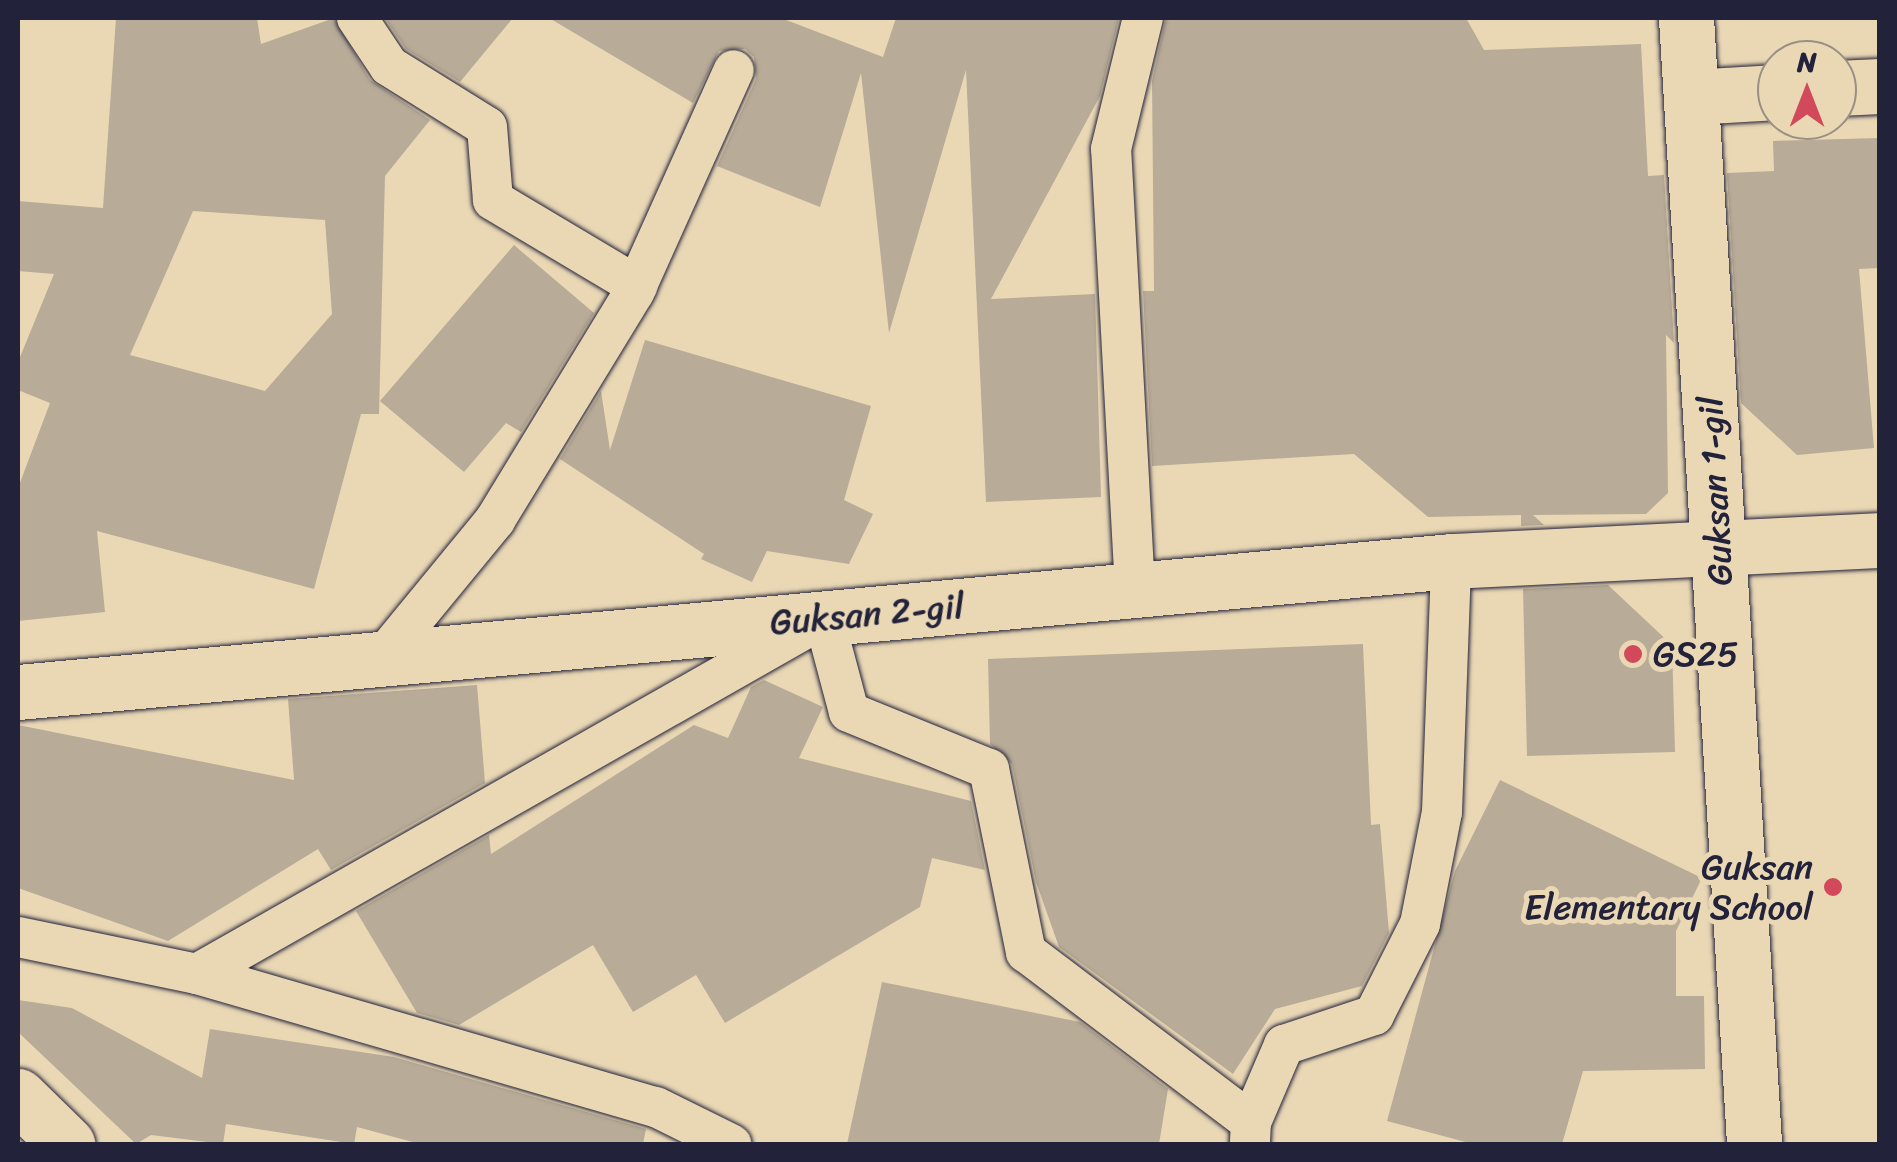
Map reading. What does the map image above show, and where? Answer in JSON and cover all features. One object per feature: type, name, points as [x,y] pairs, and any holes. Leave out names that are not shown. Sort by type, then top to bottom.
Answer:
[{"type":"street","name":"Guksan 1-gil","points":[[1686,18],[1754,1144]]},
{"type":"street","points":[[1690,97],[1757,93]]},
{"type":"street","name":"Guksan 2-gil","points":[[18,692],[1451,562],[1880,540]]},
{"type":"street","points":[[18,1096],[67,1144]]},
{"type":"lane","points":[[357,18],[389,66],[486,127],[493,200],[637,286]]},
{"type":"lane","points":[[1135,590],[1112,149],[1143,18]]},
{"type":"lane","points":[[381,659],[495,520],[637,286],[734,70]]},
{"type":"lane","points":[[198,974],[824,618],[849,712],[989,769],[1026,952],[1250,1133],[1284,1046],[1374,1015],[1420,924],[1442,812],[1451,562]]},
{"type":"lane","points":[[18,937],[198,974],[656,1107],[730,1144]]},
{"type":"building","points":[[116,18],[257,18],[261,44],[334,18],[370,80],[430,120],[385,176],[379,414],[361,414],[314,589],[97,531],[105,612],[18,621],[18,488],[50,403],[18,390],[18,362],[54,274],[18,271],[18,201],[103,208]],"holes":[[[193,211],[325,220],[332,314],[265,391],[130,355]]]},
{"type":"building","points":[[385,18],[513,18],[460,82],[406,49]]},
{"type":"building","points":[[549,18],[781,18],[883,57],[896,18],[1119,18],[1100,96],[991,299],[1095,294],[1101,497],[986,502],[966,70],[889,333],[861,73],[820,207],[717,166],[756,79],[754,57],[745,49],[719,51],[693,103]]},
{"type":"building","points":[[1166,18],[1466,18],[1484,50],[1641,44],[1648,176],[1664,175],[1674,343],[1666,335],[1668,493],[1646,514],[1533,515],[1544,525],[1521,526],[1521,515],[1428,517],[1354,454],[1152,466],[1143,291],[1154,291],[1152,81]]},
{"type":"building","points":[[1880,138],[1880,268],[1859,269],[1874,448],[1797,455],[1741,403],[1727,173],[1774,171],[1773,141]]},
{"type":"building","points":[[514,245],[594,313],[521,432],[506,423],[464,472],[380,401]]},
{"type":"building","points":[[645,340],[871,406],[844,500],[873,514],[849,564],[767,551],[752,582],[701,559],[704,554],[560,459],[601,391],[610,450]]},
{"type":"building","points":[[1608,585],[1672,645],[1675,752],[1527,756],[1523,589]]},
{"type":"building","points":[[1363,644],[1371,825],[1380,824],[1389,933],[1362,986],[1275,1009],[1233,1074],[1059,947],[1036,882],[1012,764],[990,744],[988,659]]},
{"type":"building","points":[[764,680],[823,707],[799,758],[971,801],[985,870],[932,858],[920,907],[725,1023],[696,975],[633,1012],[593,945],[459,1025],[417,1013],[356,911],[489,835],[491,854],[694,725],[728,738],[751,687]]},
{"type":"building","points":[[477,685],[485,783],[331,870],[318,849],[168,941],[18,888],[18,725],[294,780],[288,699]]},
{"type":"building","points":[[1500,780],[1702,878],[1676,931],[1676,996],[1704,996],[1705,1069],[1583,1071],[1562,1144],[1473,1144],[1387,1121],[1455,871]]},
{"type":"building","points":[[882,982],[1080,1022],[1168,1089],[1159,1144],[847,1144]]},
{"type":"building","points":[[18,1000],[72,1008],[202,1078],[210,1029],[394,1057],[646,1129],[643,1144],[420,1144],[357,1127],[354,1144],[226,1124],[223,1144],[151,1135],[136,1144],[18,1032]]},
{"type":"place","name":"GS25","points":[[1633,654]]},
{"type":"place","name":"Guksan Elementary School","points":[[1833,887]]}]
